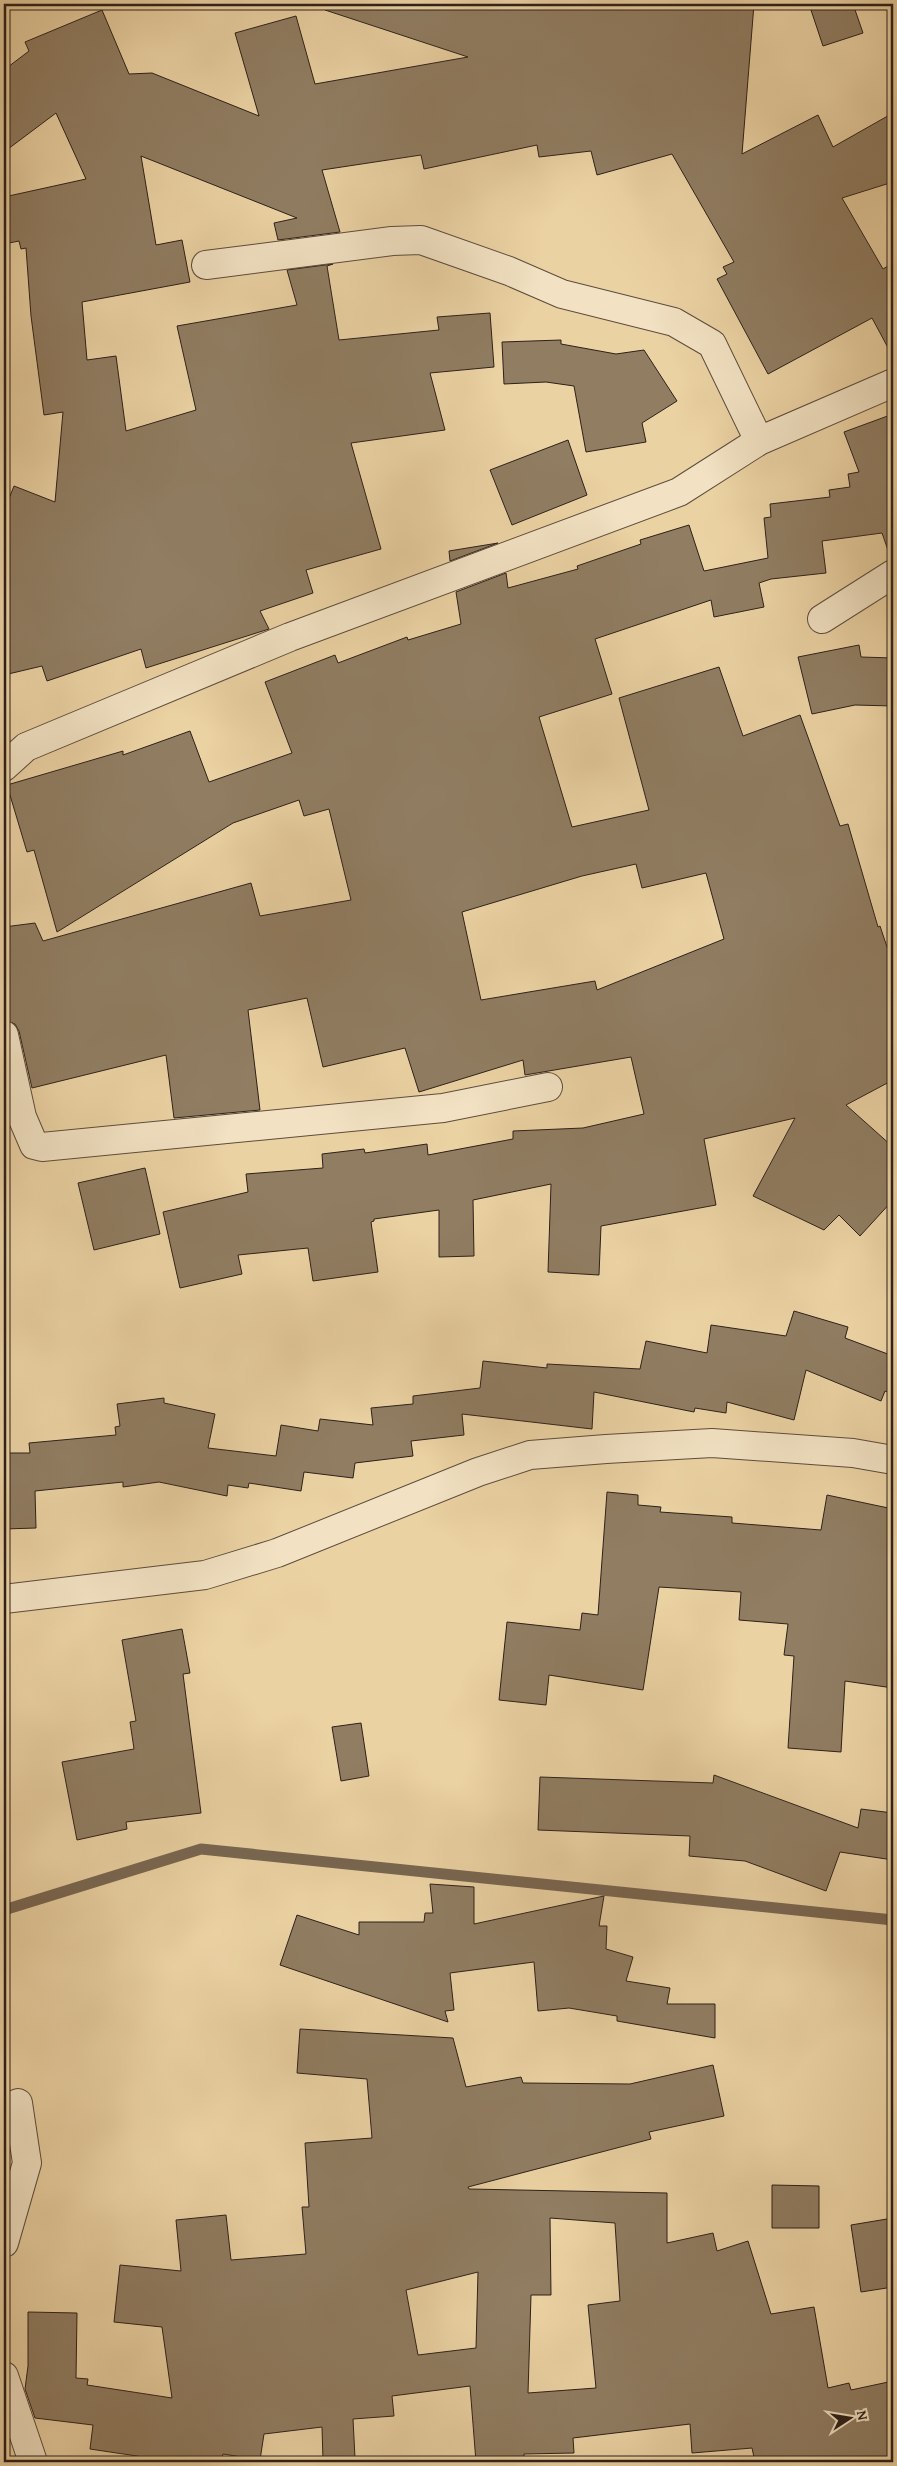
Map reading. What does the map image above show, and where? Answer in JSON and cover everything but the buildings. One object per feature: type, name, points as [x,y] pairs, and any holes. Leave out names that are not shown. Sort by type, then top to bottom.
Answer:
[{"type":"street","points":[[206,265],[392,241],[421,240],[509,271],[562,294],[674,322],[712,344],[723,363],[759,441]]},
{"type":"street","points":[[4,767],[26,746],[290,637],[680,492],[759,441],[893,383]]},
{"type":"street","points":[[822,620],[893,574]]},
{"type":"street","points":[[4,1035],[22,1118],[34,1145],[42,1147],[444,1108],[548,1087]]},
{"type":"street","points":[[4,1599],[205,1575],[277,1553],[478,1472],[530,1456],[606,1448],[712,1443],[853,1453],[893,1460]]},
{"type":"street","points":[[4,2243],[27,2163],[18,2103]]},
{"type":"street","points":[[4,2376],[33,2462]]},
{"type":"waterway","points":[[4,1910],[201,1849],[893,1920]]}]
